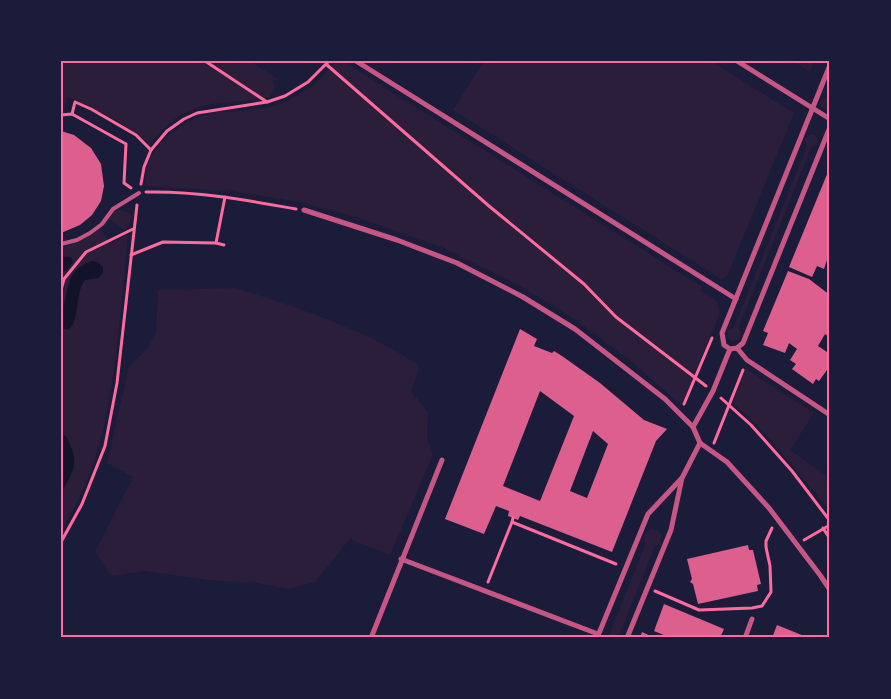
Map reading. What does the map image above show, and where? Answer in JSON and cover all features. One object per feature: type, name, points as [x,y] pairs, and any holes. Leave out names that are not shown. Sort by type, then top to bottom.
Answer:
[{"type":"street","points":[[356,61],[736,299]]},
{"type":"street","points":[[737,61],[830,120]]},
{"type":"street","points":[[830,66],[722,333],[724,345],[730,349],[737,348],[742,343],[830,127]]},
{"type":"street","points":[[304,210],[397,240],[457,263],[522,297],[575,329],[664,398],[693,427],[700,443],[728,462],[776,518],[830,590]]},
{"type":"street","points":[[737,348],[747,360],[830,415]]},
{"type":"street","points":[[693,427],[713,391],[730,349]]},
{"type":"street","points":[[627,638],[671,530],[682,478],[700,443]]},
{"type":"street","points":[[371,638],[442,460]]},
{"type":"street","points":[[401,559],[598,636],[648,514],[682,478]]},
{"type":"street","points":[[745,638],[752,619]]},
{"type":"lane","points":[[61,244],[77,240],[90,233],[102,224],[113,209],[139,193]]},
{"type":"path","points":[[205,61],[267,102]]},
{"type":"path","points":[[72,114],[75,102],[91,109],[136,135],[151,150],[167,131],[184,119],[197,113],[267,102],[285,96],[297,90],[328,63],[489,206],[584,284],[616,317],[696,378]]},
{"type":"path","points":[[61,115],[72,114],[126,144],[124,183],[139,193],[178,191],[304,210]]},
{"type":"path","points":[[216,243],[225,197]]},
{"type":"path","points":[[61,290],[64,279],[86,252],[134,229],[117,383],[105,446],[82,504],[61,542]]},
{"type":"path","points":[[131,255],[163,242],[216,243],[224,245]]},
{"type":"path","points":[[680,413],[713,337],[722,333]]},
{"type":"path","points":[[711,450],[747,360]]},
{"type":"path","points":[[729,405],[751,425],[792,471],[830,523],[815,532]]},
{"type":"path","points":[[648,588],[699,610],[762,606],[767,601],[771,592],[766,541],[776,518]]},
{"type":"path","points":[[484,591],[513,520],[626,568]]},
{"type":"path","points":[[823,528],[830,539]]},
{"type":"shaded area","points":[[61,61],[250,61],[278,79],[273,81],[275,88],[270,97],[211,104],[193,109],[169,124],[150,144],[111,118],[67,97],[65,109],[61,109]]},
{"type":"shaded area","points":[[335,61],[342,61],[702,287],[700,290],[712,297],[717,303],[719,316],[682,405],[632,362],[576,320],[522,287],[441,247],[356,217],[300,202],[231,191],[145,186],[147,167],[151,157],[164,140],[182,125],[213,113],[260,109],[296,97],[322,77]]},
{"type":"shaded area","points":[[484,61],[711,61],[794,113],[727,277],[721,279],[453,110]]},
{"type":"shaded area","points":[[793,61],[814,61],[810,72]]},
{"type":"shaded area","points":[[830,90],[830,109],[826,110],[821,107],[820,101],[827,97]]},
{"type":"shaded area","points":[[811,134],[817,136],[818,143],[811,148],[738,329],[741,336],[738,340],[732,341],[727,337],[728,330],[734,327],[807,146],[804,139]]},
{"type":"shaded area","points":[[115,208],[129,213],[131,216],[129,226],[125,230],[109,219]]},
{"type":"shaded area","points":[[100,227],[109,244],[128,235],[117,349],[108,406],[94,462],[71,514],[61,531],[61,247],[92,235]]},
{"type":"shaded area","points":[[61,257],[71,257],[73,262],[67,270],[61,273]]},
{"type":"shaded area","points":[[91,261],[98,262],[103,267],[103,273],[99,278],[85,280],[80,292],[73,325],[69,330],[61,328],[68,287],[72,276],[83,265]]},
{"type":"shaded area","points":[[236,288],[354,330],[420,366],[411,391],[428,412],[427,436],[433,455],[390,555],[350,539],[315,582],[289,589],[256,583],[207,580],[145,571],[111,576],[95,552],[133,477],[107,463],[129,366],[148,348],[156,333],[158,290]]},
{"type":"shaded area","points":[[745,368],[814,413],[790,450],[830,478],[830,510],[763,431],[732,402]]},
{"type":"shaded area","points":[[61,434],[66,436],[70,445],[74,465],[61,494]]},
{"type":"shaded area","points":[[652,529],[661,534],[661,544],[655,546],[618,638],[608,638],[646,543],[643,537],[646,532]]},
{"type":"building","points":[[61,131],[74,135],[91,148],[101,164],[104,186],[101,201],[92,215],[80,225],[61,233]]},
{"type":"building","points":[[830,167],[830,262],[827,260],[824,269],[817,266],[812,277],[789,267]]},
{"type":"building","points":[[788,271],[809,279],[830,295],[830,338],[825,334],[818,346],[830,354],[830,373],[827,370],[819,381],[816,379],[813,384],[792,369],[796,364],[790,360],[797,349],[789,343],[785,353],[763,345],[768,333],[763,331]]},
{"type":"building","points":[[520,329],[537,339],[534,346],[552,353],[554,351],[600,383],[644,420],[667,429],[656,441],[612,552],[520,516],[518,520],[508,516],[509,511],[496,506],[484,534],[445,519]],"holes":[[[540,391],[574,416],[540,501],[503,486]],[[593,431],[608,444],[587,498],[570,491]]]},
{"type":"building","points":[[748,545],[749,550],[753,550],[761,584],[757,585],[758,591],[698,604],[693,584],[690,582],[692,579],[687,559]]},
{"type":"building","points":[[664,604],[724,629],[720,638],[671,638],[654,631]]},
{"type":"building","points":[[777,625],[809,638],[772,638]]},
{"type":"building","points":[[642,632],[655,638],[640,638]]}]
